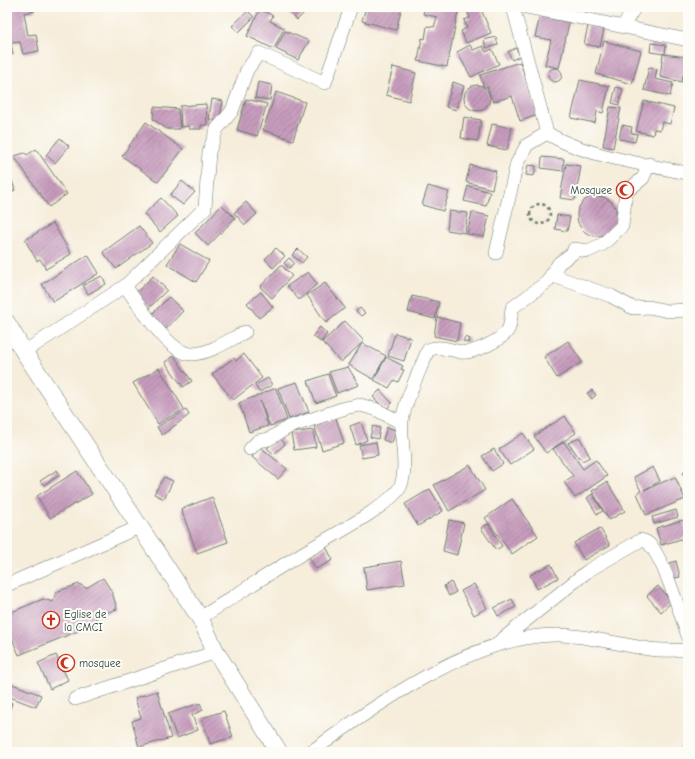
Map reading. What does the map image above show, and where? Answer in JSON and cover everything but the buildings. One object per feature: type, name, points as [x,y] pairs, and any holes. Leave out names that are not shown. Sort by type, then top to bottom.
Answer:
[{"type":"street","points":[[24,352],[124,286],[205,208],[209,152],[218,129],[232,111],[247,70],[259,53],[325,82],[351,7]]},
{"type":"street","points":[[513,7],[547,134],[558,141],[596,153],[688,173]]},
{"type":"street","points":[[526,7],[688,40]]},
{"type":"street","points":[[623,26],[635,7]]},
{"type":"street","points":[[496,253],[517,163],[527,145],[547,134]]},
{"type":"street","points":[[200,618],[294,558],[360,519],[395,494],[401,485],[403,466],[402,423],[404,412],[428,350],[440,348],[464,352],[481,348],[501,337],[508,329],[512,308],[547,282],[559,263],[573,253],[574,249],[588,251],[603,244],[622,226],[626,192],[643,178],[649,164]]},
{"type":"street","points":[[551,275],[611,296],[633,308],[649,307],[668,311],[688,310]]},
{"type":"street","points":[[124,286],[162,335],[176,349],[192,354],[205,352],[245,332]]},
{"type":"street","points":[[7,324],[200,618],[216,652],[279,752]]},
{"type":"street","points":[[250,449],[258,441],[269,439],[289,427],[345,408],[360,405],[375,409],[402,423]]},
{"type":"street","points":[[7,585],[139,527]]},
{"type":"street","points":[[495,645],[589,570],[641,540],[646,541],[652,547],[662,567],[688,636]]},
{"type":"street","points":[[311,752],[428,674],[495,645],[532,636],[560,635],[650,649],[688,650]]},
{"type":"street","points":[[75,699],[216,652]]},
{"type":"path","points":[[541,203],[545,204],[550,212],[550,216],[544,223],[535,223],[530,216],[532,206],[541,203]]},
{"type":"place","name":"Mosquee","points":[[625,190]]},
{"type":"place","name":"Eglise de la CMCI","points":[[51,620]]},
{"type":"place","name":"mosquee","points":[[66,663]]}]
